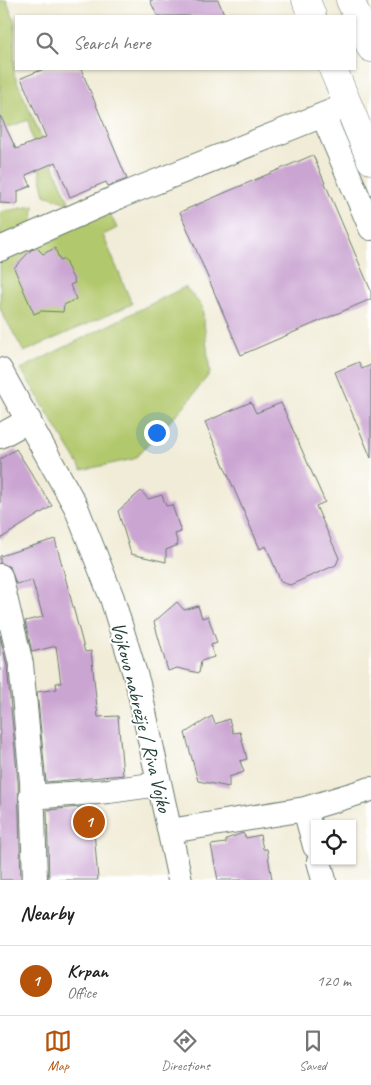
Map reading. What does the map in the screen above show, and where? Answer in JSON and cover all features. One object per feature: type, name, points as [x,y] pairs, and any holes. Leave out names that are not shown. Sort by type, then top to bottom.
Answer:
[{"type":"main road","points":[[306,0],[312,15]]},
{"type":"main road","points":[[350,0],[371,48]]},
{"type":"main road","points":[[333,70],[335,110],[371,160]]},
{"type":"street","points":[[0,249],[118,197],[335,110],[371,228]]},
{"type":"street","name":"Vojkovo nabrežje / Riva Vojko","points":[[0,370],[76,507],[112,598],[138,684],[180,880]]},
{"type":"street","points":[[0,436],[29,420]]},
{"type":"street","points":[[0,576],[21,664],[32,781],[35,880]]},
{"type":"street","points":[[31,797],[109,791],[158,784]]},
{"type":"street","points":[[170,831],[305,809],[371,789]]},
{"type":"street","points":[[305,809],[311,831]]},
{"type":"street","points":[[320,865],[324,880]]},
{"type":"green space","points":[[0,0],[6,0],[15,22],[14,74],[70,204],[45,195],[28,120],[0,130]]},
{"type":"green space","points":[[34,206],[33,224],[0,237],[0,212]]},
{"type":"green space","points":[[108,210],[117,228],[103,235],[132,304],[24,352],[0,309],[0,258]]},
{"type":"green space","points":[[185,287],[202,306],[210,373],[188,402],[134,459],[82,470],[21,369]]},
{"type":"building","points":[[150,0],[218,0],[225,15],[157,15]]},
{"type":"building","points":[[41,70],[81,70],[127,179],[108,186],[106,182],[70,197],[56,162],[26,175],[31,186],[18,191],[18,204],[0,203],[0,115],[16,149],[46,137],[21,78]]},
{"type":"building","points":[[313,155],[371,291],[371,299],[241,355],[180,212]]},
{"type":"building","points":[[37,248],[43,254],[55,248],[60,261],[64,259],[75,283],[70,285],[76,299],[64,305],[63,312],[41,311],[34,314],[14,268],[31,250]]},
{"type":"building","points":[[359,362],[362,369],[371,365],[371,458],[335,372]]},
{"type":"building","points":[[251,402],[256,413],[281,403],[325,502],[316,506],[339,558],[336,565],[290,585],[281,582],[266,546],[260,549],[205,422]]},
{"type":"building","points":[[16,449],[52,506],[0,539],[0,459]]},
{"type":"building","points":[[141,491],[148,499],[162,495],[166,506],[172,505],[181,532],[175,534],[178,545],[166,550],[166,562],[131,554],[118,511]]},
{"type":"building","points":[[55,539],[85,652],[91,651],[98,717],[118,716],[123,775],[46,782],[37,692],[57,689],[56,683],[61,683],[56,646],[32,652],[25,621],[43,617],[32,580],[16,584],[10,567],[0,563],[0,556]]},
{"type":"building","points":[[177,602],[184,610],[198,606],[202,618],[208,616],[217,643],[211,645],[214,657],[201,661],[199,673],[177,668],[168,671],[154,622]]},
{"type":"building","points":[[0,635],[7,666],[18,782],[21,880],[0,880]]},
{"type":"building","points":[[212,716],[215,724],[229,719],[233,733],[240,732],[247,759],[240,761],[244,772],[229,777],[229,787],[198,781],[185,733]]},
{"type":"building","points":[[92,806],[98,880],[49,880],[47,810]]},
{"type":"building","points":[[243,833],[246,838],[260,835],[263,849],[267,849],[272,880],[218,880],[211,845],[226,843],[226,839]]},
{"type":"place","name":"Krpan","points":[[89,822]]}]
